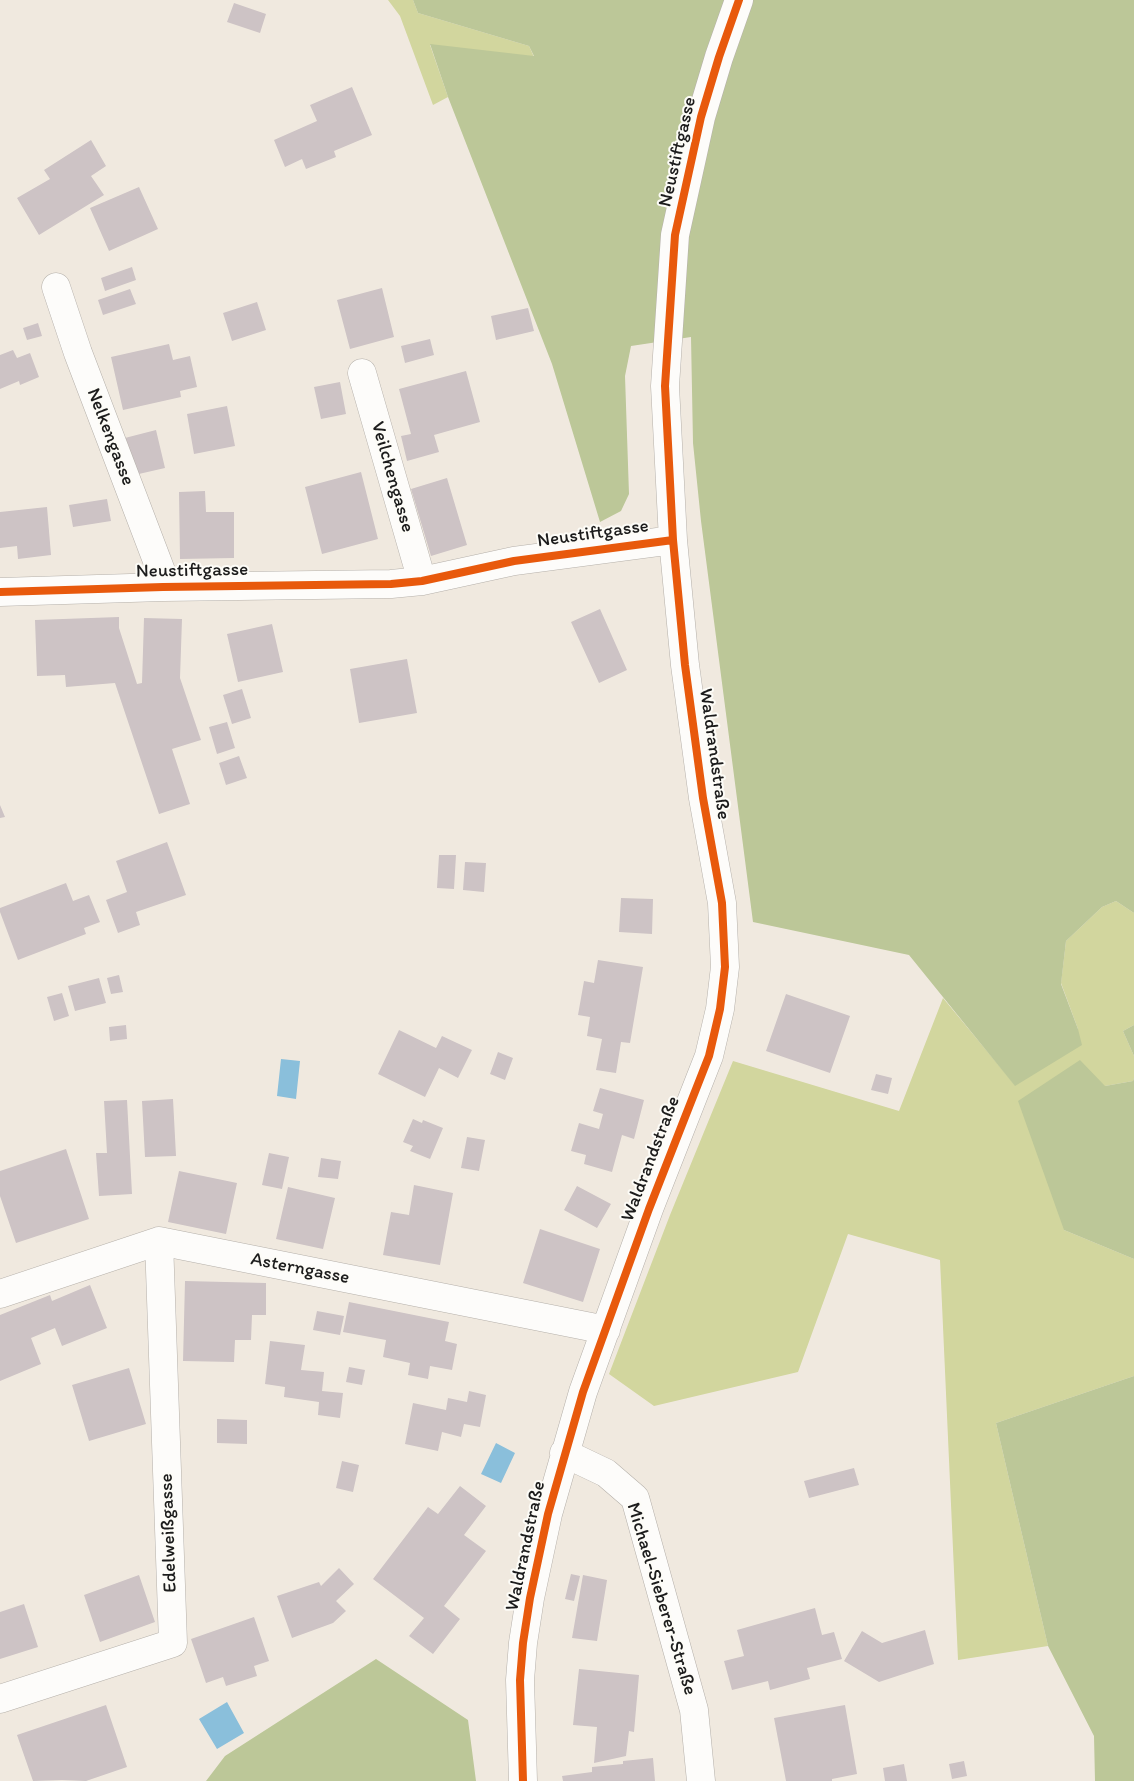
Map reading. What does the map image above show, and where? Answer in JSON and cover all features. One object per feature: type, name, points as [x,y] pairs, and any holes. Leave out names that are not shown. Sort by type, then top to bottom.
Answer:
[{"type":"street","name":"Neustiftgasse","points":[[0,592],[163,587],[391,584],[422,580],[514,561],[673,540],[665,386],[675,235],[701,117],[739,0]]},
{"type":"street","name":"Nelkengasse","points":[[56,286],[78,353],[161,571],[163,587]]},
{"type":"street","name":"Veilchengasse","points":[[362,373],[422,580]]},
{"type":"street","name":"Waldrandstraße","points":[[523,1781],[520,1680],[523,1642],[530,1598],[548,1514],[583,1392],[649,1209],[709,1056],[720,1009],[725,967],[722,904],[704,798],[685,665],[673,540]]},
{"type":"street","name":"Asterngasse","points":[[0,1294],[160,1241],[606,1330]]},
{"type":"street","name":"Edelweißgasse","points":[[0,1699],[173,1643],[160,1241]]},
{"type":"street","name":"Michael-Sieberer-Straße","points":[[564,1453],[606,1473],[635,1498],[694,1710],[701,1781]]},
{"type":"green space","points":[[388,0],[413,0],[418,13],[529,46],[534,57],[430,45],[448,97],[433,105],[400,16]]},
{"type":"green space","points":[[413,0],[1134,0],[1134,913],[1116,901],[1102,907],[1066,941],[1061,984],[1082,1045],[1015,1086],[909,955],[753,922],[701,521],[693,443],[691,337],[631,346],[625,376],[629,494],[621,511],[600,522],[552,364],[448,97],[430,44],[534,56],[529,46],[418,13]]},
{"type":"green space","points":[[1116,901],[1134,913],[1134,1025],[1123,1031],[1134,1056],[1134,1078],[1133,1081],[1105,1086],[1064,1230],[1134,1259],[1134,1376],[996,1423],[1048,1646],[958,1660],[940,1260],[848,1234],[798,1372],[654,1406],[609,1374],[670,1215],[733,1061],[899,1111],[943,998],[1015,1085],[1078,1029],[1061,983],[1066,941],[1102,907]]},
{"type":"green space","points":[[1134,1025],[1134,1056],[1123,1031]]},
{"type":"green space","points":[[1080,1060],[1105,1086],[1133,1081],[1134,1078],[1134,1259],[1064,1230],[1018,1101]]},
{"type":"green space","points":[[1134,1376],[1134,1781],[1095,1781],[1094,1736],[1048,1646],[996,1423]]},
{"type":"green space","points":[[376,1659],[468,1720],[476,1781],[206,1781],[225,1756]]},
{"type":"water","points":[[281,1059],[300,1061],[296,1099],[277,1096]]},
{"type":"water","points":[[496,1443],[515,1453],[501,1483],[481,1474]]},
{"type":"water","points":[[227,1702],[244,1733],[217,1749],[199,1719]]},
{"type":"building","points":[[234,3],[266,14],[260,33],[227,22]]},
{"type":"building","points":[[352,87],[372,135],[334,151],[336,157],[306,169],[302,159],[285,167],[274,140],[317,121],[310,105]]},
{"type":"building","points":[[91,140],[106,166],[91,176],[104,195],[39,235],[17,198],[50,179],[44,170]]},
{"type":"building","points":[[139,187],[158,229],[109,251],[90,208]]},
{"type":"building","points":[[132,267],[136,280],[105,291],[101,278]]},
{"type":"building","points":[[382,288],[394,337],[350,349],[337,300]]},
{"type":"building","points":[[130,289],[136,304],[103,315],[98,300]]},
{"type":"building","points":[[257,302],[266,330],[232,341],[223,313]]},
{"type":"building","points":[[528,308],[534,331],[496,340],[491,316]]},
{"type":"building","points":[[38,323],[42,336],[27,340],[23,328]]},
{"type":"building","points":[[430,339],[434,355],[405,363],[401,346]]},
{"type":"building","points":[[169,344],[173,360],[190,356],[197,387],[180,391],[181,397],[123,410],[111,357]]},
{"type":"building","points":[[13,350],[17,358],[30,353],[39,377],[20,385],[19,381],[0,389],[0,355]]},
{"type":"building","points":[[466,371],[480,422],[434,435],[439,452],[407,461],[401,436],[411,434],[399,389]]},
{"type":"building","points":[[340,382],[346,414],[321,419],[314,387]]},
{"type":"building","points":[[227,406],[235,446],[194,454],[187,414]]},
{"type":"building","points":[[156,430],[165,468],[130,476],[121,439]]},
{"type":"building","points":[[361,472],[378,539],[322,554],[305,487]]},
{"type":"building","points":[[447,478],[467,545],[431,556],[411,489]]},
{"type":"building","points":[[205,491],[206,512],[234,512],[234,558],[180,559],[179,492]]},
{"type":"building","points":[[107,499],[111,521],[73,527],[69,505]]},
{"type":"building","points":[[47,507],[51,555],[18,559],[17,546],[0,548],[0,512]]},
{"type":"building","points":[[600,609],[627,670],[599,683],[571,622]]},
{"type":"building","points":[[119,617],[119,628],[137,684],[142,683],[144,618],[182,619],[180,678],[201,740],[172,749],[190,804],[159,814],[115,683],[66,687],[65,675],[37,676],[35,620]]},
{"type":"building","points":[[272,624],[283,672],[238,682],[227,634]]},
{"type":"building","points":[[407,659],[417,713],[359,723],[350,669]]},
{"type":"building","points":[[242,689],[251,718],[232,724],[223,695]]},
{"type":"building","points":[[227,722],[235,748],[217,754],[209,727]]},
{"type":"building","points":[[239,756],[247,778],[226,785],[219,763]]},
{"type":"building","points":[[0,805],[5,817],[0,818]]},
{"type":"building","points":[[167,842],[186,895],[136,912],[140,925],[118,933],[106,900],[127,892],[116,861]]},
{"type":"building","points":[[439,855],[456,855],[454,889],[437,888]]},
{"type":"building","points":[[465,862],[486,863],[484,892],[463,890]]},
{"type":"building","points":[[66,883],[73,901],[89,895],[100,922],[84,928],[86,934],[18,960],[0,908]]},
{"type":"building","points":[[621,898],[653,899],[652,934],[619,932]]},
{"type":"building","points":[[598,960],[643,967],[630,1043],[621,1042],[616,1073],[596,1070],[602,1039],[587,1036],[590,1017],[578,1015],[584,981],[594,983]]},
{"type":"building","points":[[119,975],[123,992],[111,994],[107,978]]},
{"type":"building","points":[[99,978],[106,1003],[75,1011],[68,986]]},
{"type":"building","points":[[62,993],[69,1016],[54,1021],[47,997]]},
{"type":"building","points":[[786,994],[850,1016],[830,1073],[766,1051]]},
{"type":"building","points":[[126,1025],[127,1039],[110,1041],[109,1027]]},
{"type":"building","points":[[399,1030],[436,1048],[442,1036],[472,1050],[458,1078],[439,1068],[425,1097],[378,1074]]},
{"type":"building","points":[[498,1052],[513,1058],[505,1080],[490,1074]]},
{"type":"building","points":[[876,1074],[892,1078],[888,1094],[871,1090]]},
{"type":"building","points":[[600,1088],[644,1100],[634,1139],[622,1135],[612,1172],[584,1164],[586,1155],[571,1151],[579,1123],[599,1129],[603,1114],[593,1111]]},
{"type":"building","points":[[173,1099],[176,1156],[145,1157],[142,1101]]},
{"type":"building","points":[[127,1100],[132,1194],[99,1196],[96,1153],[107,1153],[104,1101]]},
{"type":"building","points":[[413,1119],[422,1123],[423,1120],[443,1128],[430,1159],[410,1151],[413,1146],[403,1142]]},
{"type":"building","points":[[467,1137],[485,1140],[479,1171],[461,1168]]},
{"type":"building","points":[[66,1149],[89,1219],[16,1243],[0,1196],[0,1171]]},
{"type":"building","points":[[269,1153],[289,1157],[282,1189],[262,1185]]},
{"type":"building","points":[[321,1158],[341,1161],[338,1179],[318,1177]]},
{"type":"building","points":[[179,1171],[237,1183],[226,1234],[168,1222]]},
{"type":"building","points":[[414,1185],[453,1193],[440,1265],[383,1255],[391,1212],[409,1215]]},
{"type":"building","points":[[577,1186],[611,1204],[597,1228],[564,1210]]},
{"type":"building","points":[[288,1187],[335,1198],[323,1249],[276,1239]]},
{"type":"building","points":[[540,1229],[600,1249],[583,1302],[523,1283]]},
{"type":"building","points":[[185,1281],[266,1283],[266,1315],[252,1315],[251,1340],[235,1340],[234,1362],[183,1361]]},
{"type":"building","points":[[90,1285],[107,1328],[62,1346],[55,1328],[31,1338],[41,1364],[0,1381],[0,1315],[50,1295],[52,1301]]},
{"type":"building","points":[[349,1302],[449,1322],[445,1341],[457,1344],[452,1370],[430,1366],[428,1379],[408,1375],[410,1363],[383,1357],[386,1340],[343,1332]]},
{"type":"building","points":[[317,1311],[344,1316],[340,1335],[313,1330]]},
{"type":"building","points":[[270,1341],[305,1345],[301,1370],[324,1372],[322,1391],[343,1393],[340,1418],[318,1415],[319,1402],[284,1397],[285,1387],[265,1384]]},
{"type":"building","points":[[349,1367],[365,1370],[362,1385],[346,1382]]},
{"type":"building","points":[[129,1368],[146,1424],[89,1441],[72,1385]]},
{"type":"building","points":[[469,1391],[486,1395],[480,1427],[464,1424],[461,1437],[442,1432],[438,1451],[405,1444],[413,1403],[446,1410],[448,1398],[467,1402]]},
{"type":"building","points":[[217,1419],[247,1420],[247,1444],[217,1443]]},
{"type":"building","points":[[342,1461],[359,1465],[353,1492],[336,1488]]},
{"type":"building","points":[[854,1468],[859,1485],[809,1498],[804,1481]]},
{"type":"building","points":[[460,1486],[486,1506],[464,1535],[486,1551],[444,1606],[460,1619],[433,1654],[409,1636],[424,1618],[373,1579],[428,1507],[438,1514]]},
{"type":"building","points":[[339,1568],[354,1584],[336,1601],[346,1611],[333,1623],[292,1638],[277,1596],[319,1582],[321,1586]]},
{"type":"building","points":[[571,1574],[580,1576],[574,1601],[565,1599]]},
{"type":"building","points":[[139,1575],[155,1622],[100,1642],[84,1595]]},
{"type":"building","points":[[583,1575],[607,1580],[597,1641],[572,1638]]},
{"type":"building","points":[[24,1604],[38,1647],[0,1659],[0,1612]]},
{"type":"building","points":[[815,1608],[822,1635],[834,1632],[842,1659],[807,1668],[810,1679],[770,1690],[768,1681],[732,1690],[724,1661],[744,1656],[737,1630]]},
{"type":"building","points":[[254,1617],[269,1661],[254,1666],[257,1676],[226,1686],[223,1677],[206,1683],[191,1639]]},
{"type":"building","points":[[925,1630],[934,1664],[879,1682],[844,1661],[862,1631],[882,1643]]},
{"type":"building","points":[[579,1669],[639,1675],[634,1732],[629,1731],[626,1756],[594,1763],[597,1727],[573,1725]]},
{"type":"building","points":[[106,1705],[127,1767],[86,1781],[33,1781],[17,1735]]},
{"type":"building","points":[[845,1705],[857,1774],[832,1779],[832,1781],[786,1781],[774,1718]]},
{"type":"building","points":[[653,1758],[655,1781],[563,1781],[562,1776],[592,1772],[592,1767],[623,1764],[623,1761]]},
{"type":"building","points":[[964,1761],[967,1776],[952,1779],[949,1764]]},
{"type":"building","points":[[904,1764],[907,1781],[885,1781],[883,1768]]},
{"type":"cycle path","points":[[523,1781],[520,1680],[523,1643],[530,1598],[548,1514],[583,1392],[649,1209],[709,1056],[720,1009],[725,967],[722,903],[703,798],[685,665],[673,540],[665,386],[675,235],[701,117],[739,0]]},
{"type":"cycle path","points":[[0,592],[163,587],[391,584],[422,581],[514,561],[673,540]]}]
